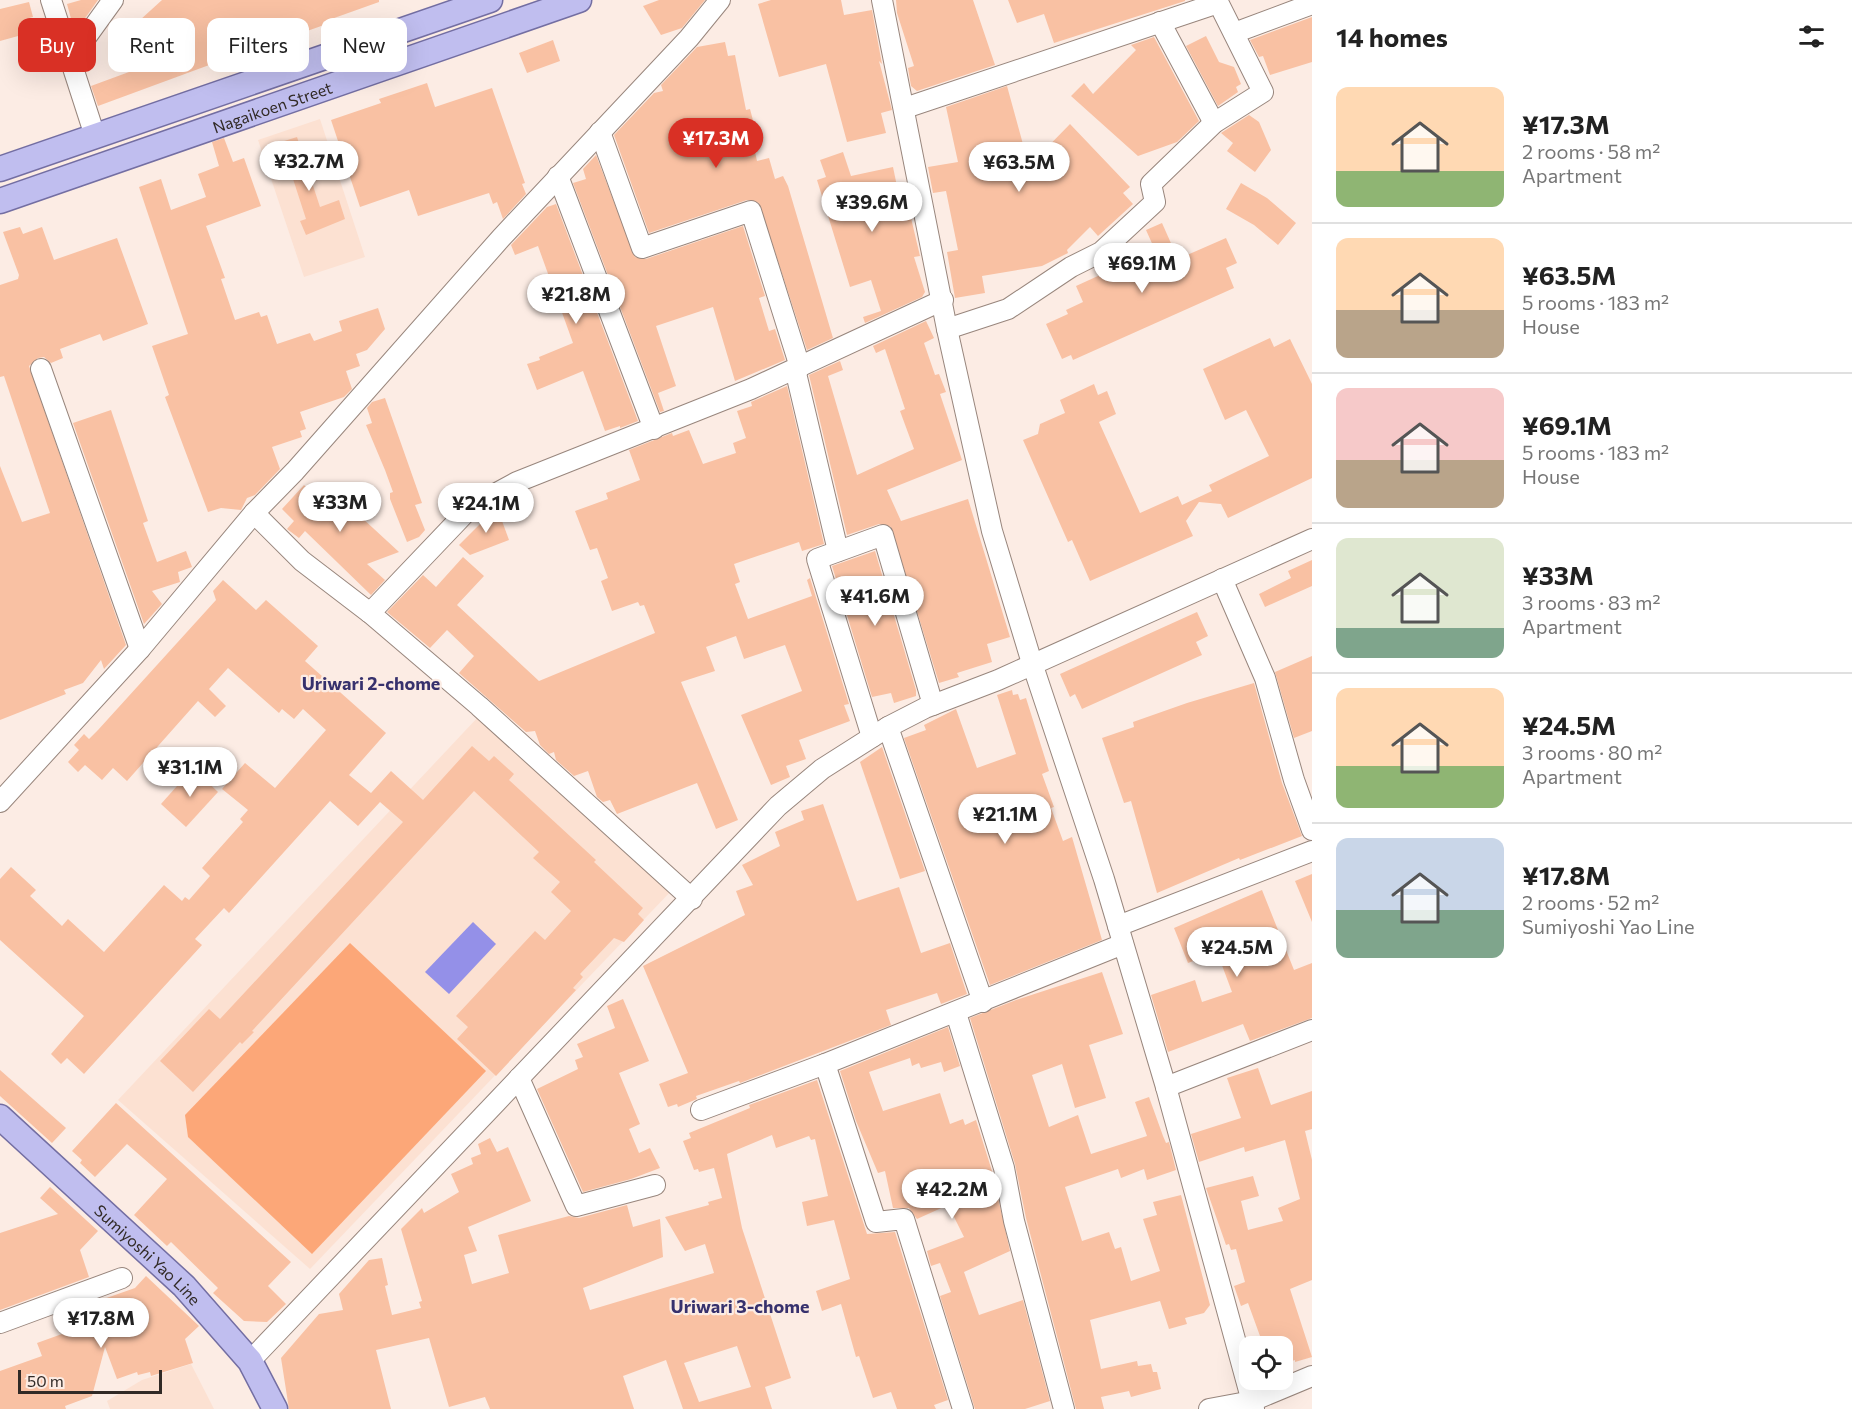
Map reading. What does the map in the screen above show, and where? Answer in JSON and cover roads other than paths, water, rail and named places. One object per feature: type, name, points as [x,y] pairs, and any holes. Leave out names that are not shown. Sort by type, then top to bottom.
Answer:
[{"type":"main road","name":"Nagaikoen Street","points":[[0,170],[490,0]]},
{"type":"main road","name":"Nagaikoen Street","points":[[0,201],[579,0]]},
{"type":"main road","name":"Sumiyoshi Yao Line","points":[[3,1126],[184,1286],[250,1361],[275,1409]]},
{"type":"street","points":[[51,0],[56,18]]},
{"type":"street","points":[[96,24],[113,0]]},
{"type":"street","points":[[0,802],[140,649],[254,513],[295,471],[558,176],[689,38],[720,0]]},
{"type":"street","points":[[882,0],[944,300],[947,329],[992,531],[1032,663],[1072,777],[1166,1087],[1253,1405]]},
{"type":"street","points":[[904,108],[1217,1],[1263,92],[1214,123],[1151,184],[1155,202],[1101,252],[1071,267],[1008,309],[947,329]]},
{"type":"street","points":[[1234,33],[1312,4]]},
{"type":"street","points":[[1160,22],[1214,123]]},
{"type":"street","points":[[73,72],[95,136]]},
{"type":"street","points":[[600,132],[642,248],[751,211],[797,368],[838,551]]},
{"type":"street","points":[[558,176],[654,429]]},
{"type":"street","points":[[370,613],[471,507],[517,482],[654,429],[797,368],[944,300]]},
{"type":"street","points":[[41,369],[140,649]]},
{"type":"street","points":[[254,513],[302,561],[370,613],[479,706],[692,899]]},
{"type":"street","points":[[933,705],[883,535],[817,559],[983,1002]]},
{"type":"street","points":[[250,1361],[778,806],[822,769],[880,732],[933,705],[998,680],[1312,539]]},
{"type":"street","points":[[1222,579],[1265,678],[1294,780],[1312,830]]},
{"type":"street","points":[[701,1110],[983,1002],[1120,935],[1312,851]]},
{"type":"street","points":[[956,1013],[1004,1168],[1014,1221],[1064,1409]]},
{"type":"street","points":[[1166,1087],[1312,1030]]},
{"type":"street","points":[[825,1064],[876,1222],[904,1219],[963,1409]]},
{"type":"street","points":[[519,1078],[576,1206],[655,1185]]},
{"type":"street","points":[[0,1323],[122,1278]]},
{"type":"street","points":[[1209,1409],[1253,1405],[1312,1376]]},
{"type":"district","name":"Uriwari 2-chome","points":[[371,683]]},
{"type":"district","name":"Uriwari 3-chome","points":[[740,1306]]}]
